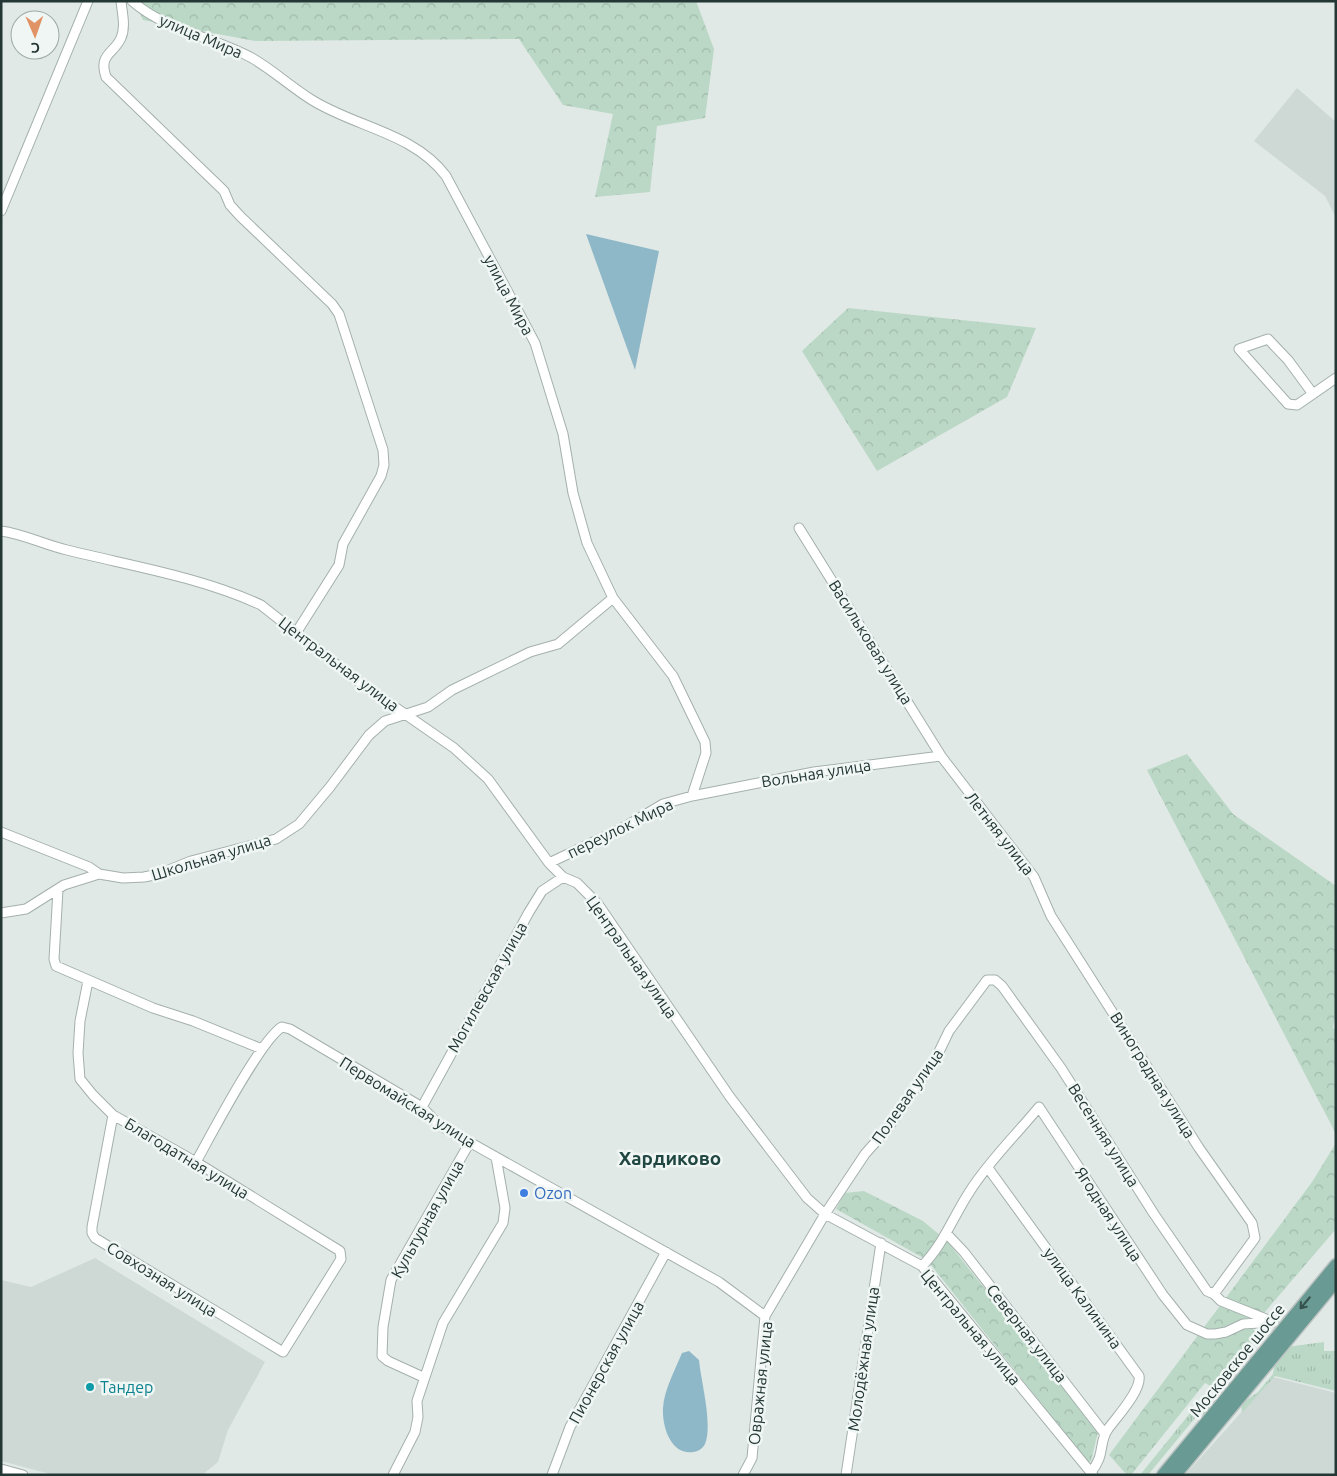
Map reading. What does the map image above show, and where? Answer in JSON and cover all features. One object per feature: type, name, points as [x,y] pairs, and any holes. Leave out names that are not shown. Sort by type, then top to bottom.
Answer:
[{"type":"main road","name":"Московское шоссе","points":[[1163,1475],[1279,1325],[1336,1265]]},
{"type":"main road","name":"Московское шоссе","points":[[1175,1475],[1336,1281]]},
{"type":"street","points":[[1,211],[88,1]]},
{"type":"street","points":[[120,1],[124,26],[120,39],[107,54],[104,63],[106,77],[224,191],[230,204],[240,216],[332,304],[339,314],[383,450],[384,465],[381,476],[343,544],[339,565],[296,633]]},
{"type":"street","name":"улица Мира","points":[[132,1],[170,25],[252,58],[313,101],[405,142],[435,161],[446,176],[535,343],[563,434],[573,494],[588,542],[613,598],[673,676],[707,746],[692,796]]},
{"type":"street","points":[[1313,394],[1288,360],[1268,339],[1239,348],[1288,404],[1297,405],[1313,394],[1336,378]]},
{"type":"street","name":"Васильковая улица","points":[[799,528],[941,756]]},
{"type":"street","name":"Центральная улица","points":[[1,531],[64,550],[152,570],[244,597],[261,605],[356,680],[454,748],[488,780],[549,863],[563,877],[577,882],[598,904],[730,1097],[807,1198],[825,1214],[922,1266],[1092,1474]]},
{"type":"street","name":"Школьная улица","points":[[1,832],[89,867],[99,874],[123,878],[152,876],[191,861],[276,839],[299,824],[330,787],[369,734],[385,721],[428,707],[452,690],[530,652],[558,644],[613,598]]},
{"type":"street","name":"Вольная улица","points":[[692,796],[814,772],[941,756]]},
{"type":"street","name":"Летняя улица","points":[[941,756],[1034,877],[1051,916]]},
{"type":"street","name":"переулок Мира","points":[[549,863],[621,829],[663,804],[692,796]]},
{"type":"street","points":[[1,913],[26,909],[64,885],[99,874]]},
{"type":"street","name":"Могилевская улица","points":[[422,1107],[529,912],[542,891],[563,877]]},
{"type":"street","points":[[58,890],[54,959],[56,966],[88,981],[262,1049]]},
{"type":"street","name":"Виноградная улица","points":[[1051,916],[1199,1148],[1252,1223],[1256,1234],[1254,1242],[1214,1294]]},
{"type":"street","name":"Полевая улица","points":[[825,1214],[865,1154],[888,1128],[930,1067],[949,1031],[985,981],[990,979]]},
{"type":"street","name":"Весенняя улица","points":[[990,979],[995,980],[1002,986],[1040,1038],[1180,1254],[1207,1291],[1214,1294],[1221,1301],[1279,1325]]},
{"type":"street","name":"Благодатная улица","points":[[88,981],[78,1053],[80,1079],[113,1114],[196,1162],[340,1251],[341,1259],[317,1299]]},
{"type":"street","name":"Первомайская улица","points":[[196,1162],[262,1049],[275,1031],[282,1027],[290,1029],[422,1107],[438,1125],[720,1282],[765,1316]]},
{"type":"street","name":"Ягодная улица","points":[[988,1168],[1039,1108],[1163,1295],[1182,1320],[1207,1334],[1226,1332],[1242,1324],[1279,1325]]},
{"type":"street","name":"Совхозная улица","points":[[113,1114],[92,1227],[92,1233],[96,1238],[279,1351],[283,1352],[287,1349],[317,1299]]},
{"type":"street","name":"Культурная улица","points":[[424,1377],[388,1361],[382,1356],[383,1327],[391,1280],[470,1142]]},
{"type":"street","points":[[393,1475],[415,1432],[417,1401],[437,1338],[456,1300],[503,1223],[505,1208],[496,1157]]},
{"type":"street","points":[[922,1266],[939,1248],[970,1191],[988,1168]]},
{"type":"street","name":"улица Калинина","points":[[988,1168],[1139,1376],[1140,1381],[1136,1390],[1106,1433]]},
{"type":"street","name":"Овражная улица","points":[[743,1475],[752,1458],[765,1316],[825,1214]]},
{"type":"street","name":"Северная улица","points":[[946,1233],[964,1252],[1106,1433]]},
{"type":"street","name":"Молодёжная улица","points":[[846,1475],[882,1243]]},
{"type":"street","name":"Пионерская улица","points":[[552,1475],[570,1428],[666,1252]]},
{"type":"street","points":[[1092,1474],[1101,1459],[1106,1433]]},
{"type":"street","points":[[1,1469],[23,1475]]},
{"type":"shaded area","points":[[1297,88],[1336,122],[1336,218],[1325,196],[1254,141]]},
{"type":"shaded area","points":[[95,1258],[265,1362],[228,1430],[218,1462],[202,1475],[54,1475],[1,1461],[1,1280],[31,1287]]},
{"type":"shaded area","points":[[1273,1377],[1336,1393],[1336,1475],[1185,1475]]},
{"type":"green space","points":[[134,1],[696,1],[714,49],[705,118],[657,126],[650,192],[595,197],[613,114],[563,105],[519,39],[255,41],[143,20]]},
{"type":"green space","points":[[848,308],[1036,328],[1007,397],[877,471],[802,351]]},
{"type":"green space","points":[[1187,754],[1233,814],[1336,886],[1336,1009],[1333,1028],[1336,1030],[1336,1134],[1147,770]]},
{"type":"green space","points":[[1336,1143],[1336,1229],[1252,1327],[1258,1336],[1216,1389],[1205,1383],[1131,1475],[1127,1475],[1109,1455],[1312,1182]]},
{"type":"green space","points":[[864,1191],[923,1221],[947,1241],[1098,1432],[1091,1461],[1088,1462],[927,1260],[836,1209],[845,1193]]},
{"type":"green space","points":[[1324,1342],[1324,1351],[1336,1351],[1336,1391],[1275,1376],[1242,1413],[1241,1404],[1258,1392],[1273,1374],[1275,1362],[1286,1347]]},
{"type":"green space","points":[[1203,1397],[1214,1404],[1205,1416],[1200,1412],[1148,1475],[1140,1475]]},
{"type":"water","points":[[586,234],[659,251],[635,370]]},
{"type":"water","points":[[689,1351],[699,1360],[708,1426],[703,1447],[697,1451],[685,1452],[679,1449],[669,1438],[664,1423],[663,1408],[665,1394],[682,1353]]},
{"type":"place","name":"Ozon","points":[[524,1193]]},
{"type":"place","name":"Тандер","points":[[90,1387]]},
{"type":"district","name":"Хардиково","points":[[670,1158]]}]
